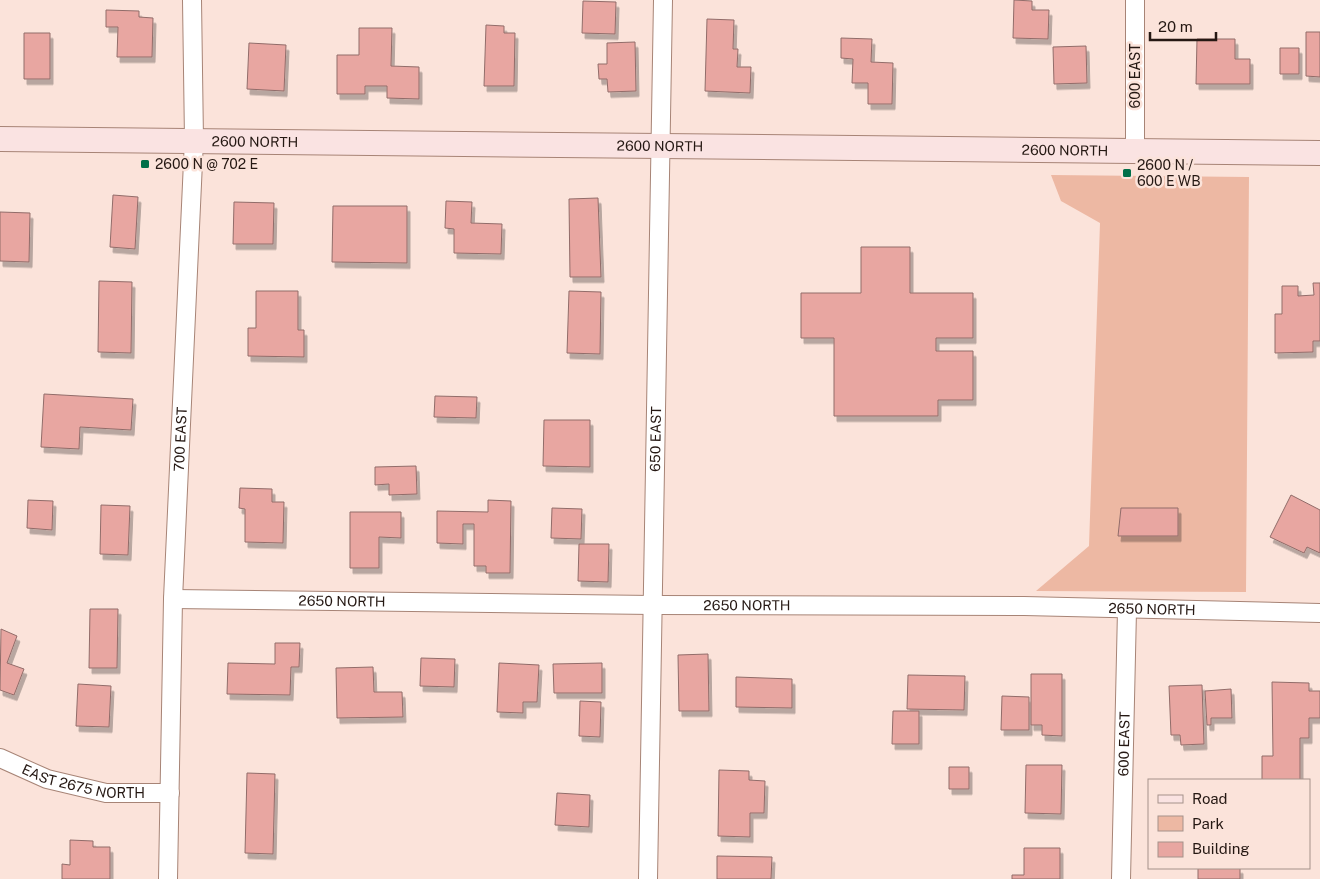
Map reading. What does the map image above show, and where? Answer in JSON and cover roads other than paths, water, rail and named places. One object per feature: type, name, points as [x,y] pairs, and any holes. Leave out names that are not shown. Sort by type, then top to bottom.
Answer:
[{"type":"main road","name":"2600 NORTH","points":[[0,139],[1320,153]]},
{"type":"street","name":"700 EAST","points":[[168,879],[173,600],[194,140],[192,0]]},
{"type":"street","name":"650 EAST","points":[[648,879],[663,0]]},
{"type":"street","name":"600 EAST","points":[[1135,152],[1136,0]]},
{"type":"street","name":"2650 NORTH","points":[[173,600],[653,605],[1024,606],[1127,610],[1320,613]]},
{"type":"street","name":"600 EAST","points":[[1121,879],[1127,610]]},
{"type":"street","name":"EAST 2675 NORTH","points":[[0,758],[47,779],[106,793],[170,793]]},
{"type":"place","name":"2600 N @ 702 E","points":[[145,164]]},
{"type":"place","name":"2600 N / 600 E WB","points":[[1127,173]]}]
